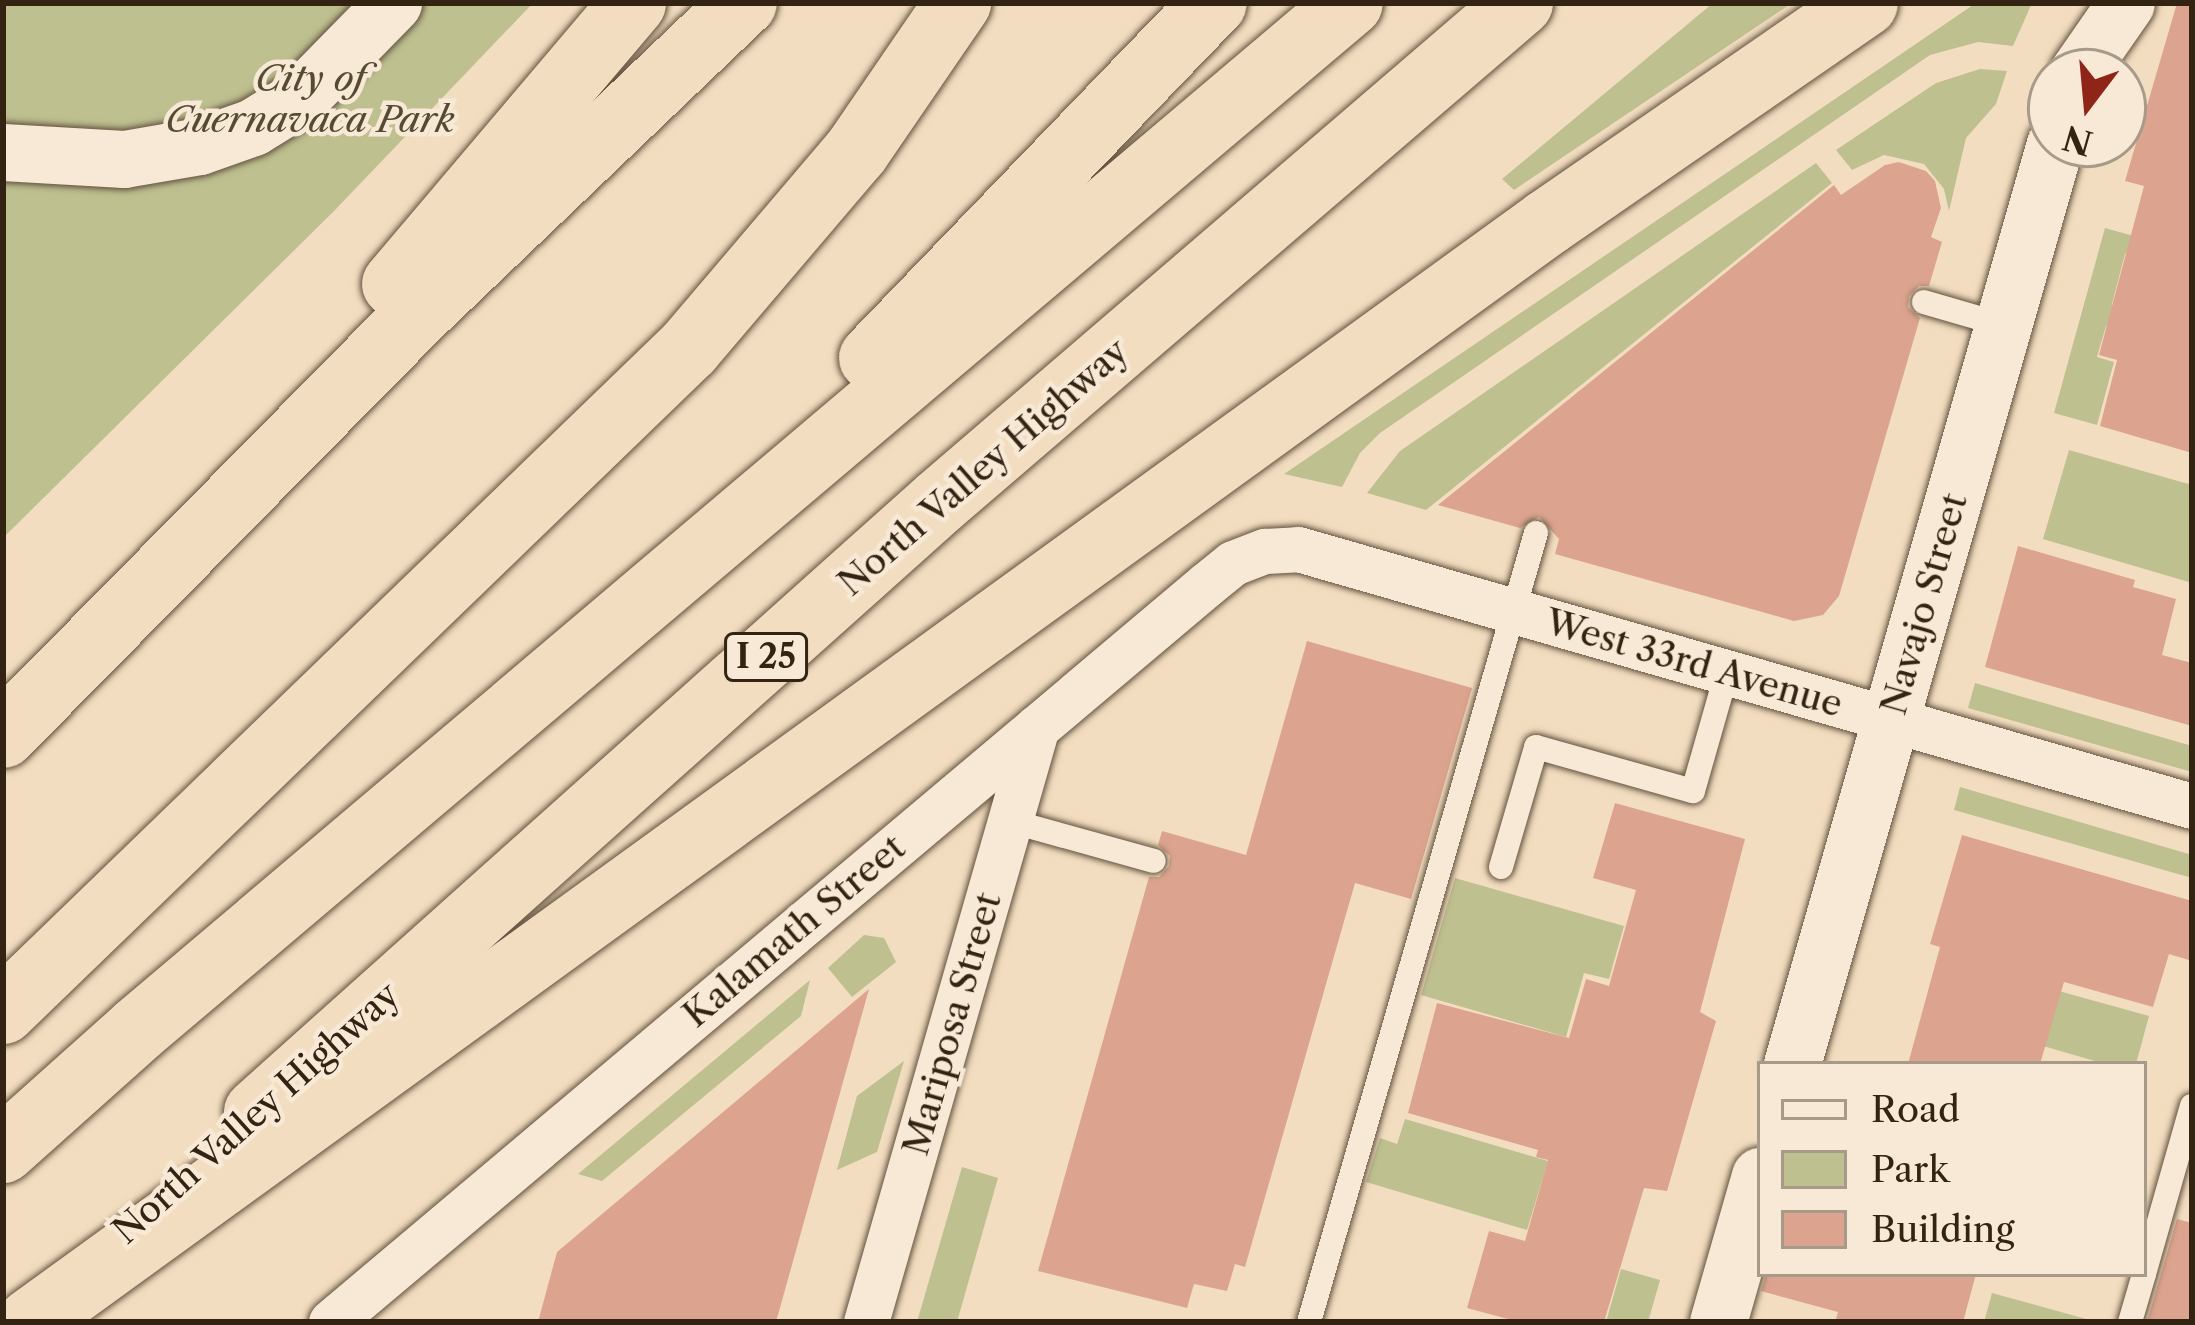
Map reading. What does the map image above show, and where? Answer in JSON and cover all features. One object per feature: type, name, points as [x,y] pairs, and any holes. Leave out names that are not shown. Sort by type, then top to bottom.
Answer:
[{"type":"highway","points":[[73,664],[633,3]]},
{"type":"highway","points":[[3,735],[418,314],[744,3]]},
{"type":"highway","points":[[3,1011],[689,348],[843,169],[958,3]]},
{"type":"highway","points":[[615,624],[1214,3]]},
{"type":"highway","points":[[3,1150],[615,624],[1350,3]]},
{"type":"highway","name":"North Valley Highway","points":[[26,1322],[939,502],[1520,3]]},
{"type":"highway","points":[[26,1322],[1548,222],[1865,3]]},
{"type":"street","points":[[3,152],[124,159],[199,146],[253,127],[301,98],[393,3]]},
{"type":"street","points":[[2095,48],[2126,3]]},
{"type":"street","name":"Navajo Street","points":[[1793,1061],[2048,168]]},
{"type":"street","name":"West 33rd Avenue","points":[[1264,551],[1298,549],[2192,806]]},
{"type":"street","name":"Kalamath Street","points":[[331,1322],[1234,563],[1264,551]]},
{"type":"street","name":"Mariposa Street","points":[[866,1322],[1037,727]]},
{"type":"street","points":[[1718,1322],[1757,1186]]},
{"type":"lane","points":[[1924,302],[2003,325]]},
{"type":"lane","points":[[1309,1322],[1536,533]]},
{"type":"lane","points":[[1501,867],[1536,747],[1693,791],[1726,672]]},
{"type":"lane","points":[[1010,821],[1154,861]]},
{"type":"lane","points":[[2147,1264],[2192,1106]]},
{"type":"lane","points":[[2130,1322],[2143,1277]]},
{"type":"green space","name":"City of Cuernavaca Park","points":[[3,3],[533,3],[335,210],[3,538]]},
{"type":"green space","points":[[1713,3],[1792,3],[1514,190],[1502,179]]},
{"type":"green space","points":[[1976,3],[2032,3],[2013,46],[1978,42],[1930,55],[1380,433],[1360,453],[1342,487],[1284,474]]},
{"type":"green space","points":[[1980,69],[2007,71],[1996,104],[1966,138],[1949,211],[1944,189],[1924,164],[1884,155],[1852,170],[1836,150],[1936,83]]},
{"type":"green space","points":[[1816,163],[1832,183],[1426,510],[1367,493],[1400,451]]},
{"type":"green space","points":[[2105,228],[2141,238],[2125,254],[2112,304],[2123,330],[2106,326],[2097,357],[2114,362],[2097,425],[2054,413]]},
{"type":"green space","points":[[2069,450],[2192,485],[2192,583],[2043,539]]},
{"type":"green space","points":[[1975,683],[2192,746],[2192,772],[1968,708]]},
{"type":"green space","points":[[1960,787],[2192,855],[2192,878],[1954,810]]},
{"type":"green space","points":[[1455,878],[1624,926],[1609,979],[1584,973],[1566,1037],[1421,995]]},
{"type":"green space","points":[[864,935],[884,938],[896,962],[852,997],[828,968]]},
{"type":"green space","points":[[810,980],[801,1016],[602,1181],[578,1174]]},
{"type":"green space","points":[[2048,988],[2149,1016],[2137,1061],[2095,1061],[2033,1043]]},
{"type":"green space","points":[[904,1061],[877,1152],[837,1170],[857,1096]]},
{"type":"green space","points":[[1405,1119],[1548,1161],[1527,1230],[1366,1182],[1380,1138],[1397,1144]]},
{"type":"green space","points":[[962,1167],[998,1178],[957,1322],[917,1322]]},
{"type":"green space","points":[[1621,1269],[1660,1280],[1648,1322],[1606,1322]]},
{"type":"green space","points":[[1992,1293],[2097,1322],[1984,1322]]},
{"type":"building","points":[[2177,3],[2192,3],[2192,453],[2100,426],[2117,360],[2099,355],[2144,186],[2125,181],[2129,168],[2147,168],[2147,106]]},
{"type":"building","points":[[1899,162],[1926,171],[1935,181],[1941,208],[1931,237],[1942,242],[1929,286],[1919,286],[1909,296],[1908,307],[1920,318],[1839,596],[1823,615],[1794,621],[1555,554],[1559,539],[1539,517],[1520,528],[1438,505],[1834,185],[1841,195],[1885,165]]},
{"type":"building","points":[[2018,546],[2135,580],[2133,587],[2176,599],[2162,655],[2192,663],[2192,726],[1985,667]]},
{"type":"building","points":[[1307,641],[1472,688],[1411,899],[1355,883],[1245,1267],[1235,1264],[1227,1291],[1194,1284],[1187,1308],[1038,1271],[1149,877],[1159,877],[1169,866],[1170,856],[1158,845],[1162,831],[1246,855]]},
{"type":"building","points":[[1615,803],[1745,839],[1700,1012],[1716,1021],[1667,1191],[1644,1188],[1604,1322],[1519,1322],[1467,1308],[1489,1231],[1525,1241],[1548,1160],[1536,1157],[1538,1150],[1408,1113],[1437,1003],[1569,1038],[1586,979],[1609,986],[1636,890],[1593,878]]},
{"type":"building","points":[[1962,835],[2192,901],[2192,961],[2169,954],[2153,1007],[2064,982],[2041,1061],[1909,1061],[1940,947],[1930,944]]},
{"type":"building","points":[[869,989],[776,1322],[538,1322],[557,1252]]},
{"type":"building","points":[[2177,1219],[2192,1223],[2192,1322],[2147,1322]]},
{"type":"building","points":[[1765,1277],[1975,1277],[1963,1322],[1835,1322],[1838,1312],[1761,1291]]}]
